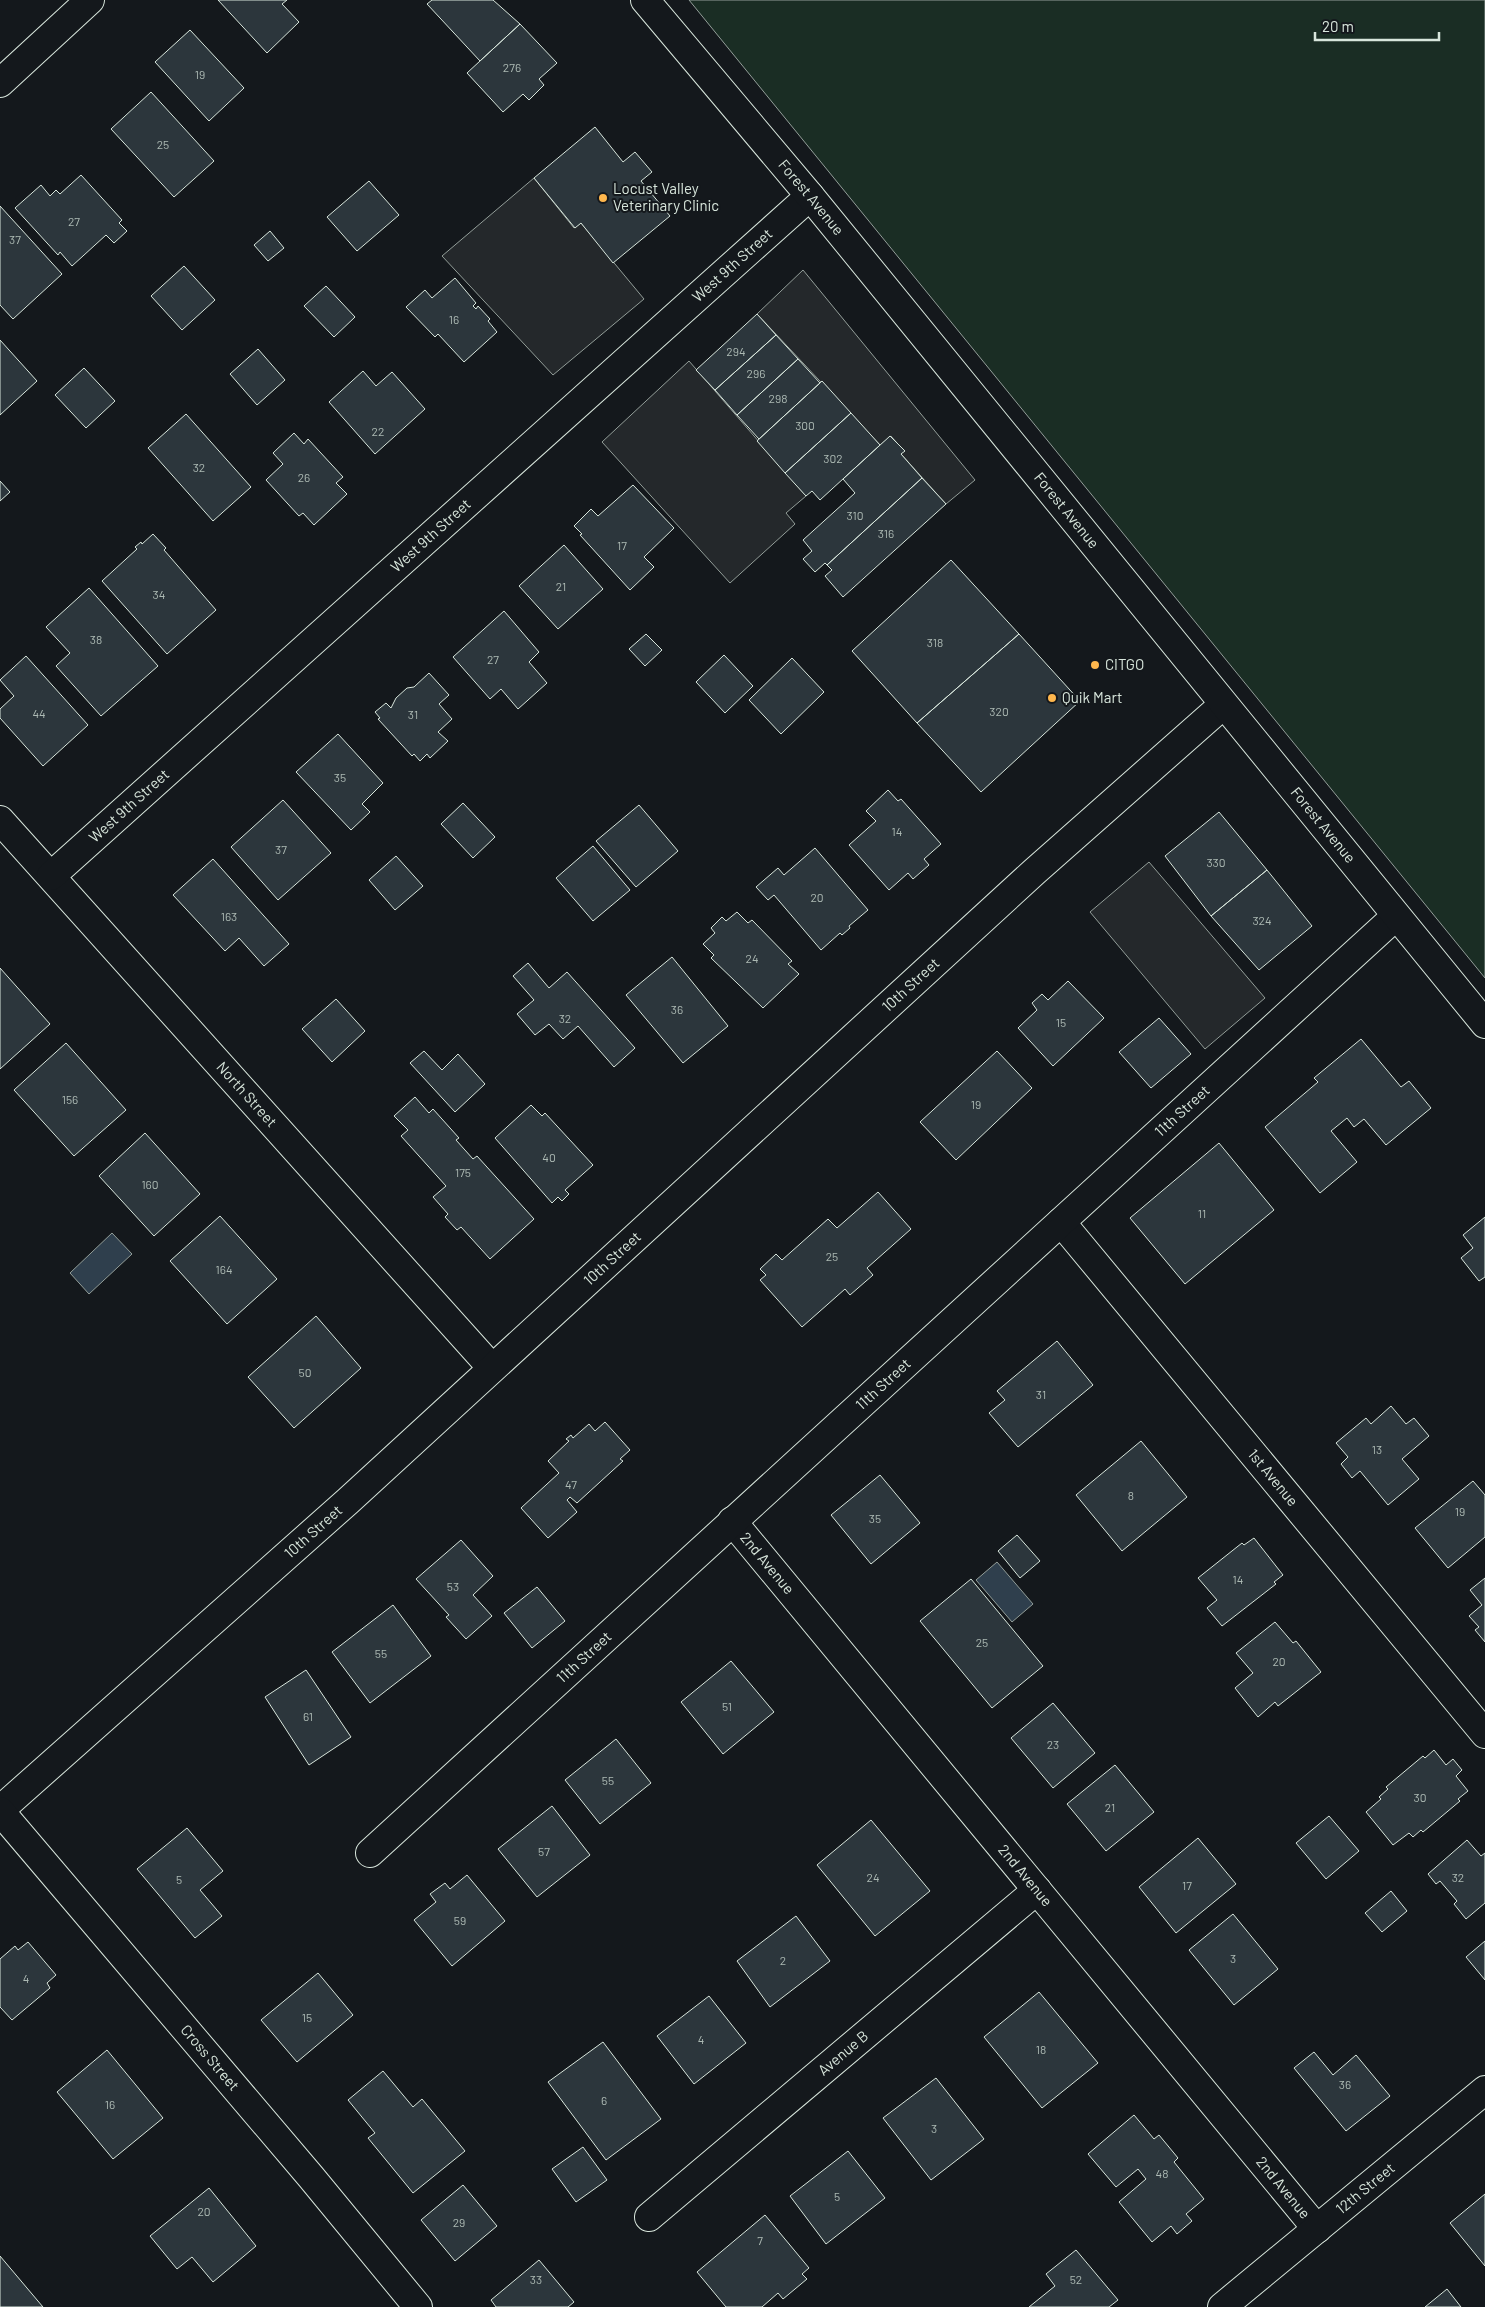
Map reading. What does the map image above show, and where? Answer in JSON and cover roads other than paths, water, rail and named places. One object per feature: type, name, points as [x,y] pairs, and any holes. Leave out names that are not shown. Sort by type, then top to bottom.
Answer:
[{"type":"street","points":[[0,83],[90,0]]},
{"type":"street","name":"Forest Avenue","points":[[645,0],[810,196],[1223,705],[1485,1024]]},
{"type":"street","name":"West 9th Street","points":[[51,876],[810,196]]},
{"type":"street","name":"10th Street","points":[[0,1810],[348,1501],[1034,872],[1223,705]]},
{"type":"street","name":"North Street","points":[[0,820],[492,1368]]},
{"type":"street","name":"11th Street","points":[[370,1853],[1396,916]]},
{"type":"street","name":"1st Avenue","points":[[1061,1222],[1485,1734]]},
{"type":"street","name":"2nd Avenue","points":[[732,1521],[1317,2229]]},
{"type":"street","name":"Cross Street","points":[[0,1810],[418,2307]]},
{"type":"street","name":"Avenue B","points":[[649,2217],[1037,1890]]},
{"type":"street","name":"12th Street","points":[[1222,2307],[1485,2090]]},
{"type":"water","points":[[112,1233],[132,1254],[89,1294],[70,1273]]},
{"type":"water","points":[[997,1562],[1033,1604],[1012,1622],[976,1580]]},
{"type":"place","name":"Locust Valley Veterinary Clinic","points":[[603,198]]},
{"type":"place","name":"CITGO","points":[[1095,665]]},
{"type":"place","name":"Quik Mart","points":[[1052,698]]}]
